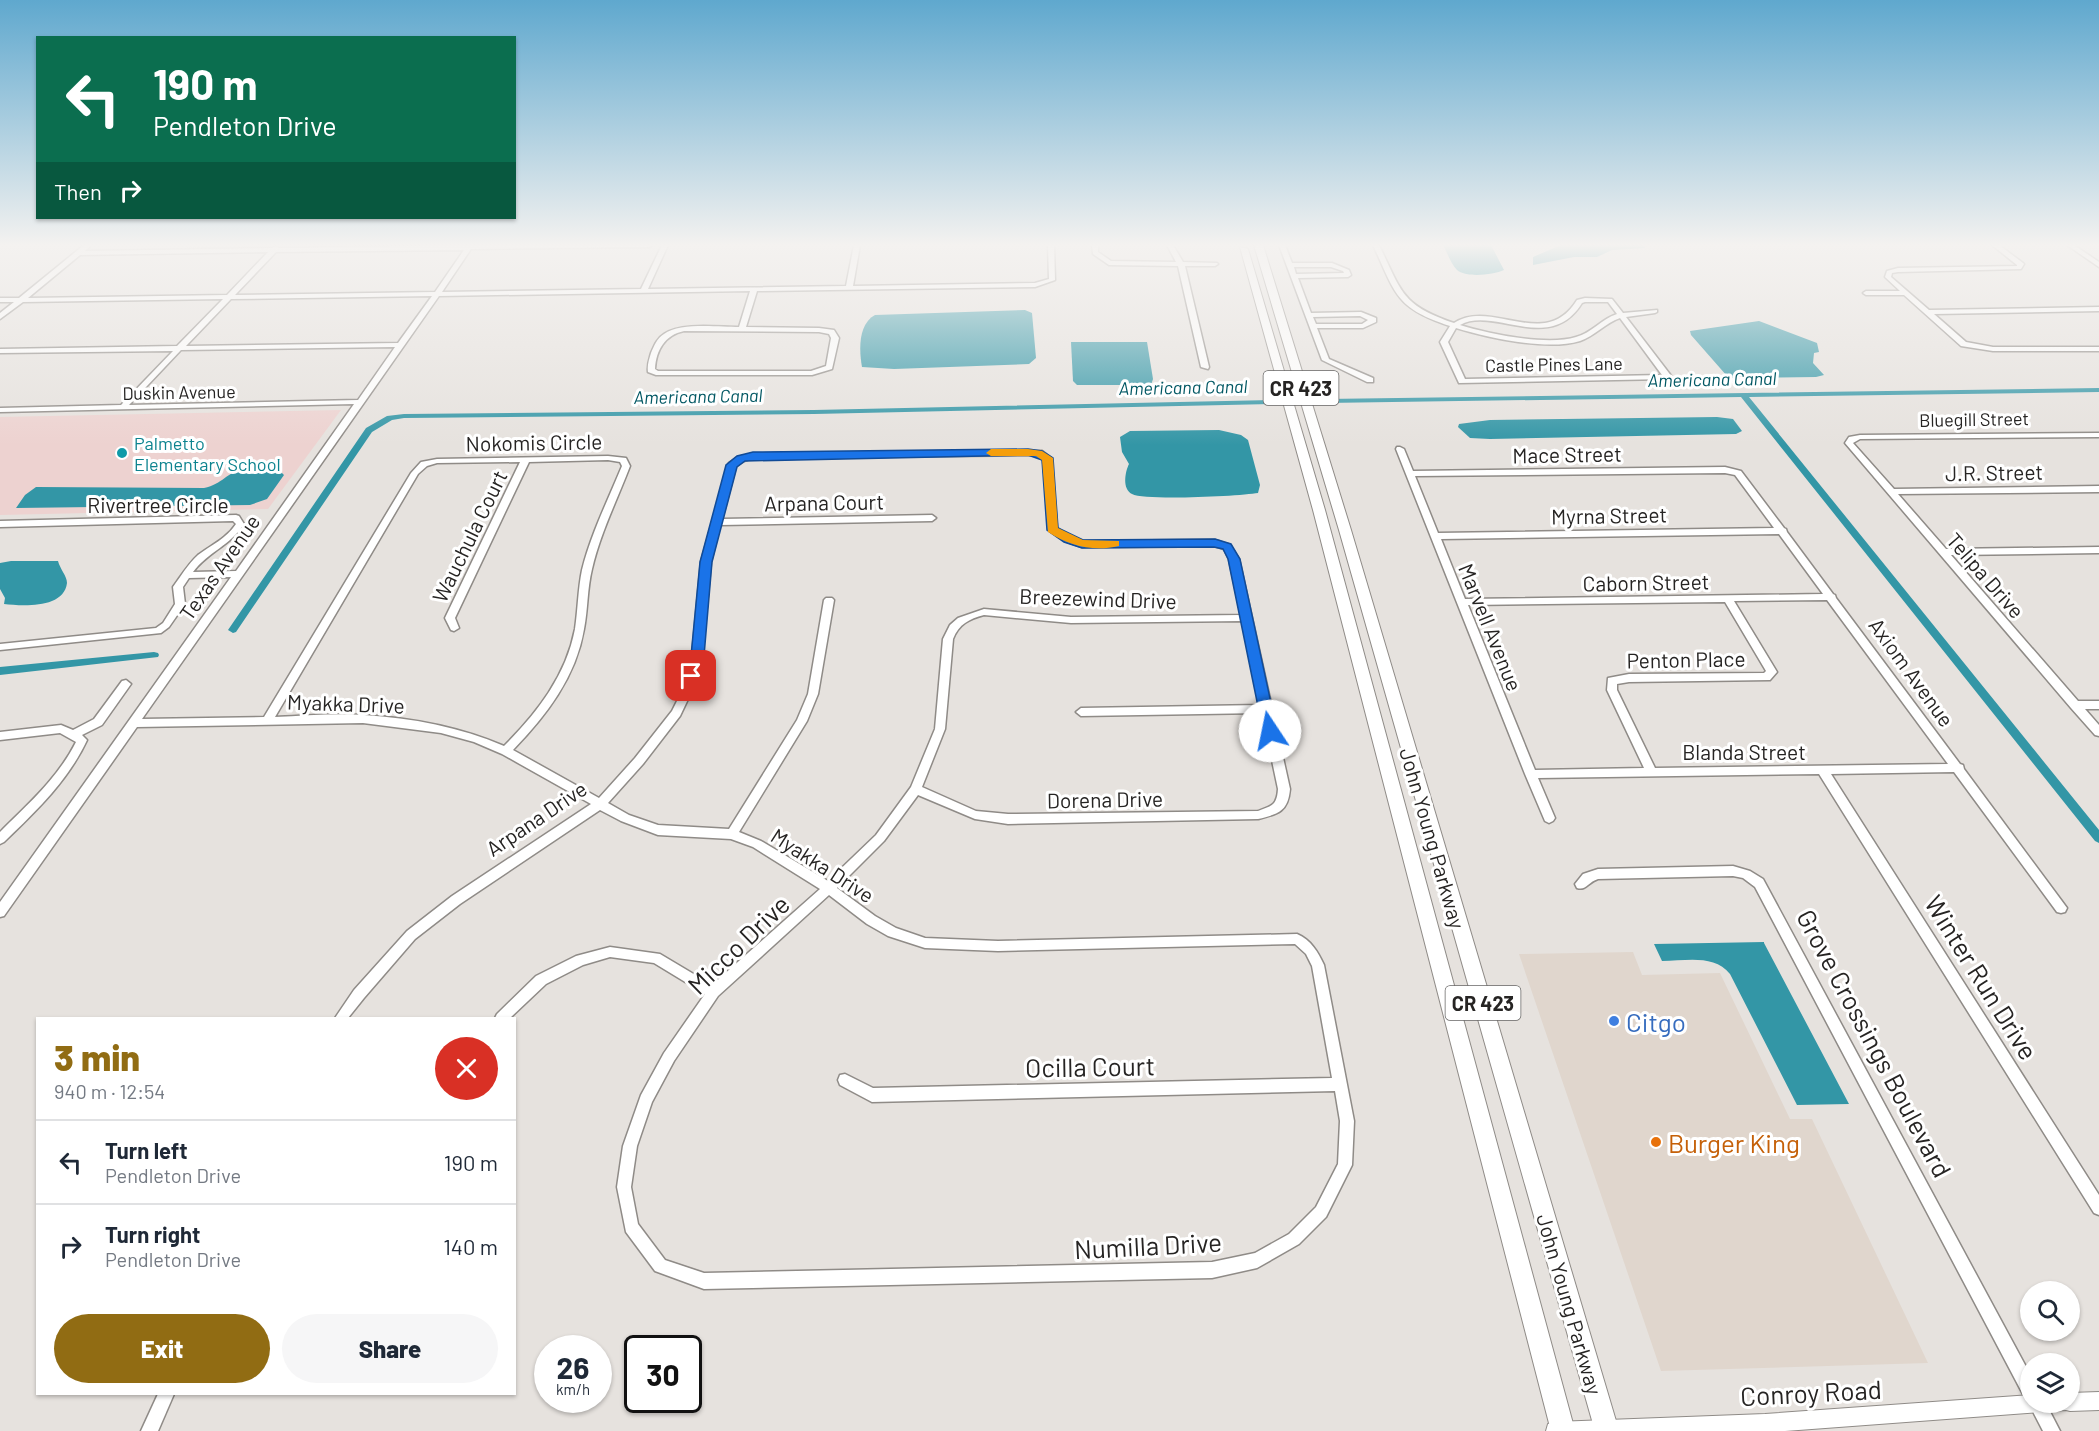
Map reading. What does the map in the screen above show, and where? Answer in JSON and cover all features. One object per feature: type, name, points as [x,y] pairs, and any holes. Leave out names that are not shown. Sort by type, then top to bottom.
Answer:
[{"type":"highway","name":"John Young Parkway","points":[[1266,312],[1563,1431]]},
{"type":"highway","name":"John Young Parkway","points":[[1278,312],[1345,531],[1607,1430]]},
{"type":"highway","points":[[1319,510],[1331,516],[1345,531]]},
{"type":"main road","name":"Conroy Road","points":[[1555,1431],[1776,1422],[2020,1400]]},
{"type":"main road","points":[[2080,1402],[2099,1401]]},
{"type":"street","points":[[122,408],[215,312]]},
{"type":"street","name":"Texas Avenue","points":[[1,910],[423,312]]},
{"type":"street","points":[[742,329],[747,312]]},
{"type":"street","points":[[1192,312],[1204,367]]},
{"type":"street","points":[[1307,312],[1326,360],[1370,380]]},
{"type":"street","points":[[1423,312],[1432,317],[1477,331],[1517,341],[1558,344],[1579,340],[1619,313]]},
{"type":"street","points":[[1456,324],[1473,319],[1530,327],[1544,326],[1568,316],[1571,312]]},
{"type":"street","points":[[1927,312],[1940,312]]},
{"type":"street","points":[[1927,312],[1964,344],[1993,349],[2099,349]]},
{"type":"street","name":"Castle Pines Lane","points":[[1456,324],[1444,342],[1462,381],[1668,377],[1619,313]]},
{"type":"street","points":[[1308,315],[1361,314],[1373,320],[1363,326],[1312,326]]},
{"type":"street","points":[[684,329],[742,329],[831,332],[835,338],[829,367],[812,373],[656,374],[651,370],[661,338],[665,334],[684,329]]},
{"type":"street","points":[[0,351],[400,345]]},
{"type":"street","name":"Duskin Avenue","points":[[0,410],[359,402]]},
{"type":"street","name":"Bluegill Street","points":[[1851,440],[1860,437],[2099,435]]},
{"type":"street","name":"Telipa Drive","points":[[1851,440],[1851,447],[2099,732]]},
{"type":"street","name":"Marvell Avenue","points":[[1400,449],[1549,818]]},
{"type":"street","name":"Arpana Drive","points":[[342,1017],[411,935],[456,900],[600,804],[639,761],[684,697],[697,656],[706,562],[732,465],[741,459],[753,456],[1039,453],[1047,458],[1053,530],[1082,544],[1215,543],[1227,547],[1234,559],[1247,618]]},
{"type":"street","name":"Nokomis Circle","points":[[267,721],[415,473],[424,464],[436,461],[526,459],[608,458],[623,460],[626,466],[587,568],[579,633],[570,662],[555,693],[535,722],[506,751]]},
{"type":"street","name":"Wauchula Court","points":[[454,628],[450,618],[526,459]]},
{"type":"street","name":"Mace Street","points":[[1410,474],[1725,470]]},
{"type":"street","name":"Axiom Avenue","points":[[1725,470],[1738,473],[1743,477],[2061,908]]},
{"type":"street","name":"J.R. Street","points":[[1890,492],[2099,489]]},
{"type":"street","name":"Rivertree Circle","points":[[0,524],[236,518],[240,524],[235,533],[197,561],[178,587],[180,604],[166,626],[158,631],[0,647]]},
{"type":"street","name":"Arpana Court","points":[[716,522],[932,518]]},
{"type":"street","name":"Myrna Street","points":[[1435,536],[1783,531]]},
{"type":"street","points":[[1942,552],[2099,550]]},
{"type":"street","points":[[187,575],[237,574]]},
{"type":"street","name":"Caborn Street","points":[[1461,602],[1832,597]]},
{"type":"street","name":"Penton Place","points":[[1651,771],[1612,690],[1612,681],[1629,678],[1766,677],[1772,672],[1728,599]]},
{"type":"street","points":[[732,834],[806,712],[813,694],[820,662],[829,600]]},
{"type":"street","name":"Breezewind Drive","points":[[952,627],[972,615],[984,612],[1071,620],[1247,618]]},
{"type":"street","points":[[1081,712],[1265,709],[1247,618]]},
{"type":"street","name":"Micco Drive","points":[[704,1281],[660,1266],[631,1227],[624,1187],[630,1146],[646,1100],[669,1057],[713,992],[829,888],[880,838],[915,789],[940,729],[948,639],[952,627]]},
{"type":"street","points":[[75,734],[98,722],[126,684]]},
{"type":"street","points":[[2075,705],[2099,705]]},
{"type":"street","name":"Dorena Drive","points":[[915,789],[975,815],[1008,819],[1258,815],[1275,810],[1283,800],[1284,789],[1265,709]]},
{"type":"street","name":"Myakka Drive","points":[[133,723],[363,719],[410,724],[477,739],[506,751],[600,804],[658,830],[732,834],[781,857],[829,888],[871,920],[892,932],[925,943],[998,946],[1297,939],[1310,950],[1318,965]]},
{"type":"street","points":[[0,736],[61,729],[75,734],[82,740],[76,755],[55,782],[0,839]]},
{"type":"street","name":"Blanda Street","points":[[1530,774],[1959,768]]},
{"type":"street","name":"Winter Run Drive","points":[[1823,771],[2099,1208]]},
{"type":"street","name":"Grove Crossings Boulevard","points":[[1581,884],[1587,877],[1598,874],[1733,871],[1746,874],[1759,883],[2020,1371]]},
{"type":"street","points":[[502,1017],[541,980],[579,960],[610,952],[656,958],[713,992]]},
{"type":"street","name":"Numilla Drive","points":[[704,1281],[1212,1270],[1257,1260],[1294,1239],[1321,1212],[1345,1165],[1347,1121],[1318,965]]},
{"type":"street","name":"Ocilla Court","points":[[845,1080],[872,1095],[1340,1084]]},
{"type":"street","points":[[149,1431],[166,1395]]},
{"type":"street","name":"Grove Crossings Boulevard","points":[[2042,1413],[2052,1431]]},
{"type":"shaded area","points":[[341,410],[268,509],[0,515],[0,417]]},
{"type":"shaded area","points":[[1633,952],[1642,975],[1720,973],[1790,1119],[1812,1119],[1928,1363],[1661,1371],[1519,954]]},
{"type":"water","points":[[1029,312],[1032,313],[1036,358],[1029,364],[894,369],[862,367],[861,338],[865,325],[875,315]]},
{"type":"water","points":[[1759,321],[1817,343],[1819,352],[1814,353],[1813,363],[1824,375],[1732,378],[1727,376],[1690,331]]},
{"type":"water","points":[[1071,342],[1147,342],[1153,379],[1151,385],[1077,385],[1073,381]]},
{"type":"water","points":[[1717,417],[1733,419],[1742,431],[1736,434],[1490,439],[1470,438],[1458,427],[1459,424],[1490,420]]},
{"type":"water","points":[[1219,430],[1241,435],[1248,440],[1260,485],[1258,493],[1173,498],[1140,496],[1129,492],[1125,480],[1129,464],[1122,452],[1120,437],[1130,431]]},
{"type":"water","points":[[242,470],[281,472],[284,475],[267,499],[250,505],[16,508],[25,495],[36,487],[204,488]]},
{"type":"water","points":[[58,561],[67,580],[64,591],[58,598],[41,604],[4,604],[5,598],[0,589],[0,563]]},
{"type":"water","points":[[1764,942],[1849,1104],[1797,1105],[1730,974],[1708,961],[1662,961],[1654,944]]},
{"type":"waterway","name":"Americana Canal","points":[[1743,395],[2099,390]]},
{"type":"waterway","name":"Americana Canal","points":[[1325,401],[1743,395]]},
{"type":"waterway","points":[[1743,395],[2099,838]]},
{"type":"waterway","name":"Americana Canal","points":[[233,630],[369,430],[390,418],[1272,402]]},
{"type":"waterway","points":[[0,671],[154,655]]},
{"type":"slow traffic","points":[[991,453],[1028,452],[1039,453],[1047,458],[1053,530],[1082,544],[1115,544]]},
{"type":"place","name":"Palmetto Elementary School","points":[[122,453]]},
{"type":"place","name":"Citgo","points":[[1614,1021]]},
{"type":"place","name":"Burger King","points":[[1656,1142]]},
{"type":"route","points":[[691,676],[697,656],[706,562],[732,465],[741,459],[753,456],[1039,453],[1047,458],[1053,530],[1068,539],[1082,544],[1215,543],[1227,547],[1234,559],[1270,731]]}]
